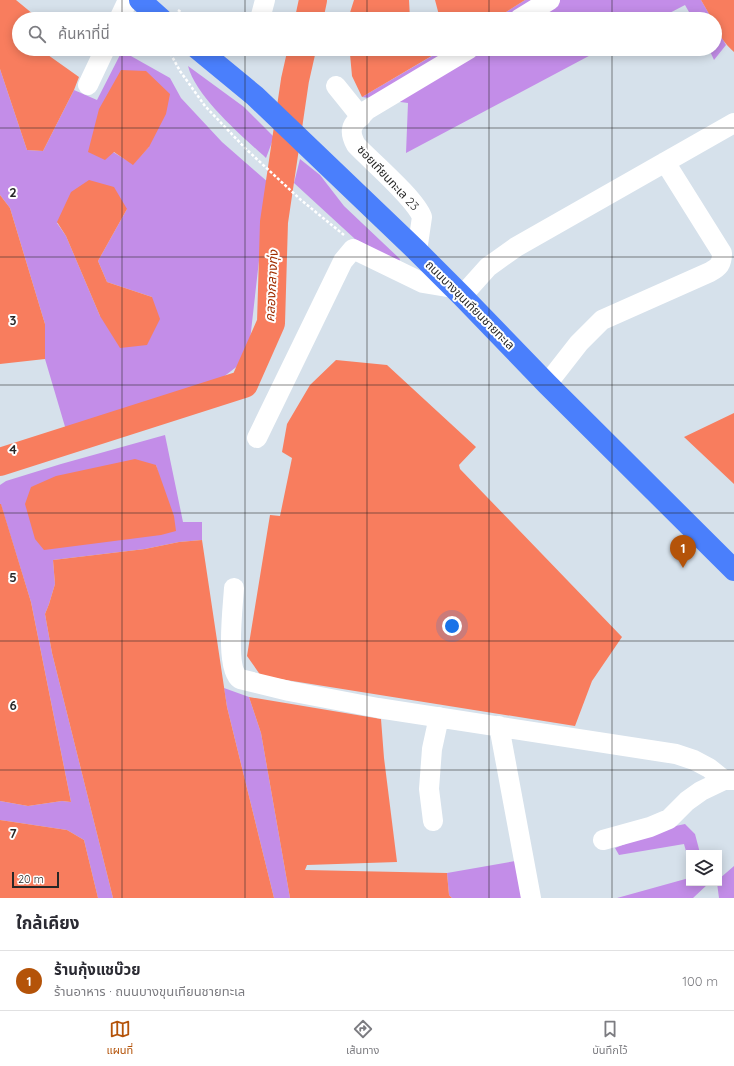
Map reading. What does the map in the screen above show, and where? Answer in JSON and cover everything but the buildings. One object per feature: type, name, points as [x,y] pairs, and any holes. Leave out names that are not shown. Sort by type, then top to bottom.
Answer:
[{"type":"main road","points":[[140,0],[153,12]]},
{"type":"main road","name":"ถนนบางขุนเทียนชายทะเล","points":[[206,56],[255,96],[417,251],[547,384],[734,570]]},
{"type":"street","points":[[122,12],[128,0]]},
{"type":"street","points":[[262,12],[265,0]]},
{"type":"street","points":[[530,12],[550,0]]},
{"type":"street","points":[[88,85],[102,56]]},
{"type":"street","name":"ซอยเทียนทะเล 23","points":[[417,251],[422,217],[420,212],[405,194],[356,145],[352,138],[351,131],[353,124],[368,110],[457,56]]},
{"type":"street","points":[[336,86],[361,117]]},
{"type":"street","points":[[257,438],[343,261],[353,249],[423,282],[458,292],[488,267],[516,247],[734,123]]},
{"type":"street","points":[[547,384],[579,343],[602,320],[710,272],[718,268],[722,262],[722,253],[665,162]]},
{"type":"street","points":[[234,588],[231,660],[234,673],[240,679],[289,691],[378,708],[676,754],[694,760],[729,780]]},
{"type":"street","points":[[433,821],[429,789],[432,750],[439,717]]},
{"type":"street","points":[[499,726],[531,898]]},
{"type":"street","points":[[604,840],[650,827],[669,818],[687,801],[701,791],[729,780]]},
{"type":"path","points":[[172,56],[180,71],[205,106],[246,149],[301,200]]},
{"type":"shaded area","points":[[0,0],[16,0],[31,12],[12,12],[12,56],[49,56],[79,77],[43,151],[27,150],[0,69]]},
{"type":"shaded area","points":[[354,0],[409,0],[410,12],[350,12]]},
{"type":"shaded area","points":[[435,0],[525,0],[506,12],[438,12]]},
{"type":"shaded area","points":[[525,0],[701,0],[708,12],[689,12],[685,5],[672,12],[506,12]]},
{"type":"shaded area","points":[[701,0],[734,0],[734,52],[722,38],[722,12],[708,12]]},
{"type":"shaded area","points":[[722,38],[726,45],[722,50]]},
{"type":"shaded area","points":[[119,56],[131,56],[170,78],[181,98],[222,142],[269,183],[248,358],[222,378],[66,430],[45,359],[45,324],[10,208],[0,195],[0,69],[27,150],[43,151],[74,90],[97,100]],"holes":[[[149,147],[133,164],[113,152]],[[127,209],[98,261],[107,282],[152,297],[100,316],[66,236],[57,223]]]},
{"type":"shaded area","points":[[350,56],[432,56],[362,97],[352,76]]},
{"type":"shaded area","points":[[432,56],[589,56],[406,153],[408,103],[362,97]]},
{"type":"shaded area","points":[[712,56],[717,56],[714,60]]},
{"type":"shaded area","points":[[188,66],[244,107],[274,137],[266,158],[210,103],[200,90]]},
{"type":"shaded area","points":[[121,70],[146,71],[170,94],[166,114],[149,147],[133,165],[114,152],[105,160],[88,152],[99,109]]},
{"type":"shaded area","points":[[300,159],[320,175],[344,206],[400,259],[399,262],[355,239],[294,183]]},
{"type":"shaded area","points":[[89,180],[114,187],[127,209],[98,261],[107,282],[152,297],[160,319],[147,345],[120,348],[100,316],[66,236],[57,222],[71,192]]},
{"type":"shaded area","points":[[0,195],[10,208],[45,324],[45,359],[0,364]]},
{"type":"shaded area","points":[[336,360],[387,365],[476,447],[459,465],[460,469],[622,637],[592,681],[575,726],[261,676],[247,656],[270,515],[280,516],[292,458],[282,452],[287,424],[310,385]]},
{"type":"shaded area","points":[[734,413],[734,484],[684,437]]},
{"type":"shaded area","points":[[165,435],[183,522],[202,522],[202,540],[179,542],[145,549],[53,560],[55,584],[45,614],[52,653],[113,898],[98,898],[84,840],[67,830],[0,820],[0,801],[28,806],[62,801],[71,802],[31,602],[0,504],[0,485],[6,481]],"holes":[[[156,465],[159,476],[31,487]]]},
{"type":"shaded area","points":[[135,459],[156,465],[174,516],[176,531],[161,535],[44,550],[35,539],[25,504],[31,487],[56,476]]},
{"type":"shaded area","points":[[0,504],[31,602],[71,802],[62,801],[28,806],[0,801]]},
{"type":"shaded area","points":[[202,540],[227,707],[274,898],[113,898],[52,653],[45,614],[55,584],[53,560],[145,549],[179,542]]},
{"type":"shaded area","points":[[224,688],[249,697],[261,733],[290,898],[274,898],[227,707]]},
{"type":"shaded area","points":[[249,697],[381,719],[384,758],[397,862],[307,865],[305,870],[447,873],[449,895],[452,898],[290,898],[261,733]]},
{"type":"shaded area","points":[[0,820],[67,830],[84,840],[98,898],[0,898]]},
{"type":"shaded area","points":[[685,824],[695,834],[699,850],[686,851],[684,844],[619,855],[615,848],[666,828]]},
{"type":"shaded area","points":[[527,859],[540,898],[452,898],[449,895],[447,873]]},
{"type":"shaded area","points":[[734,866],[734,898],[719,898],[717,886],[722,886],[722,876]]},
{"type":"shaded area","points":[[686,879],[686,886],[706,886],[693,898],[617,898]]},
{"type":"waterway","name":"คลองกลางทุ่ง","points":[[310,12],[313,0]]},
{"type":"waterway","name":"คลองกลางทุ่ง","points":[[0,462],[244,384],[271,323],[274,222],[295,80],[300,56]]},
{"type":"place","name":"ร้านกุ้งแชบ๊วย","points":[[683,568]]}]
